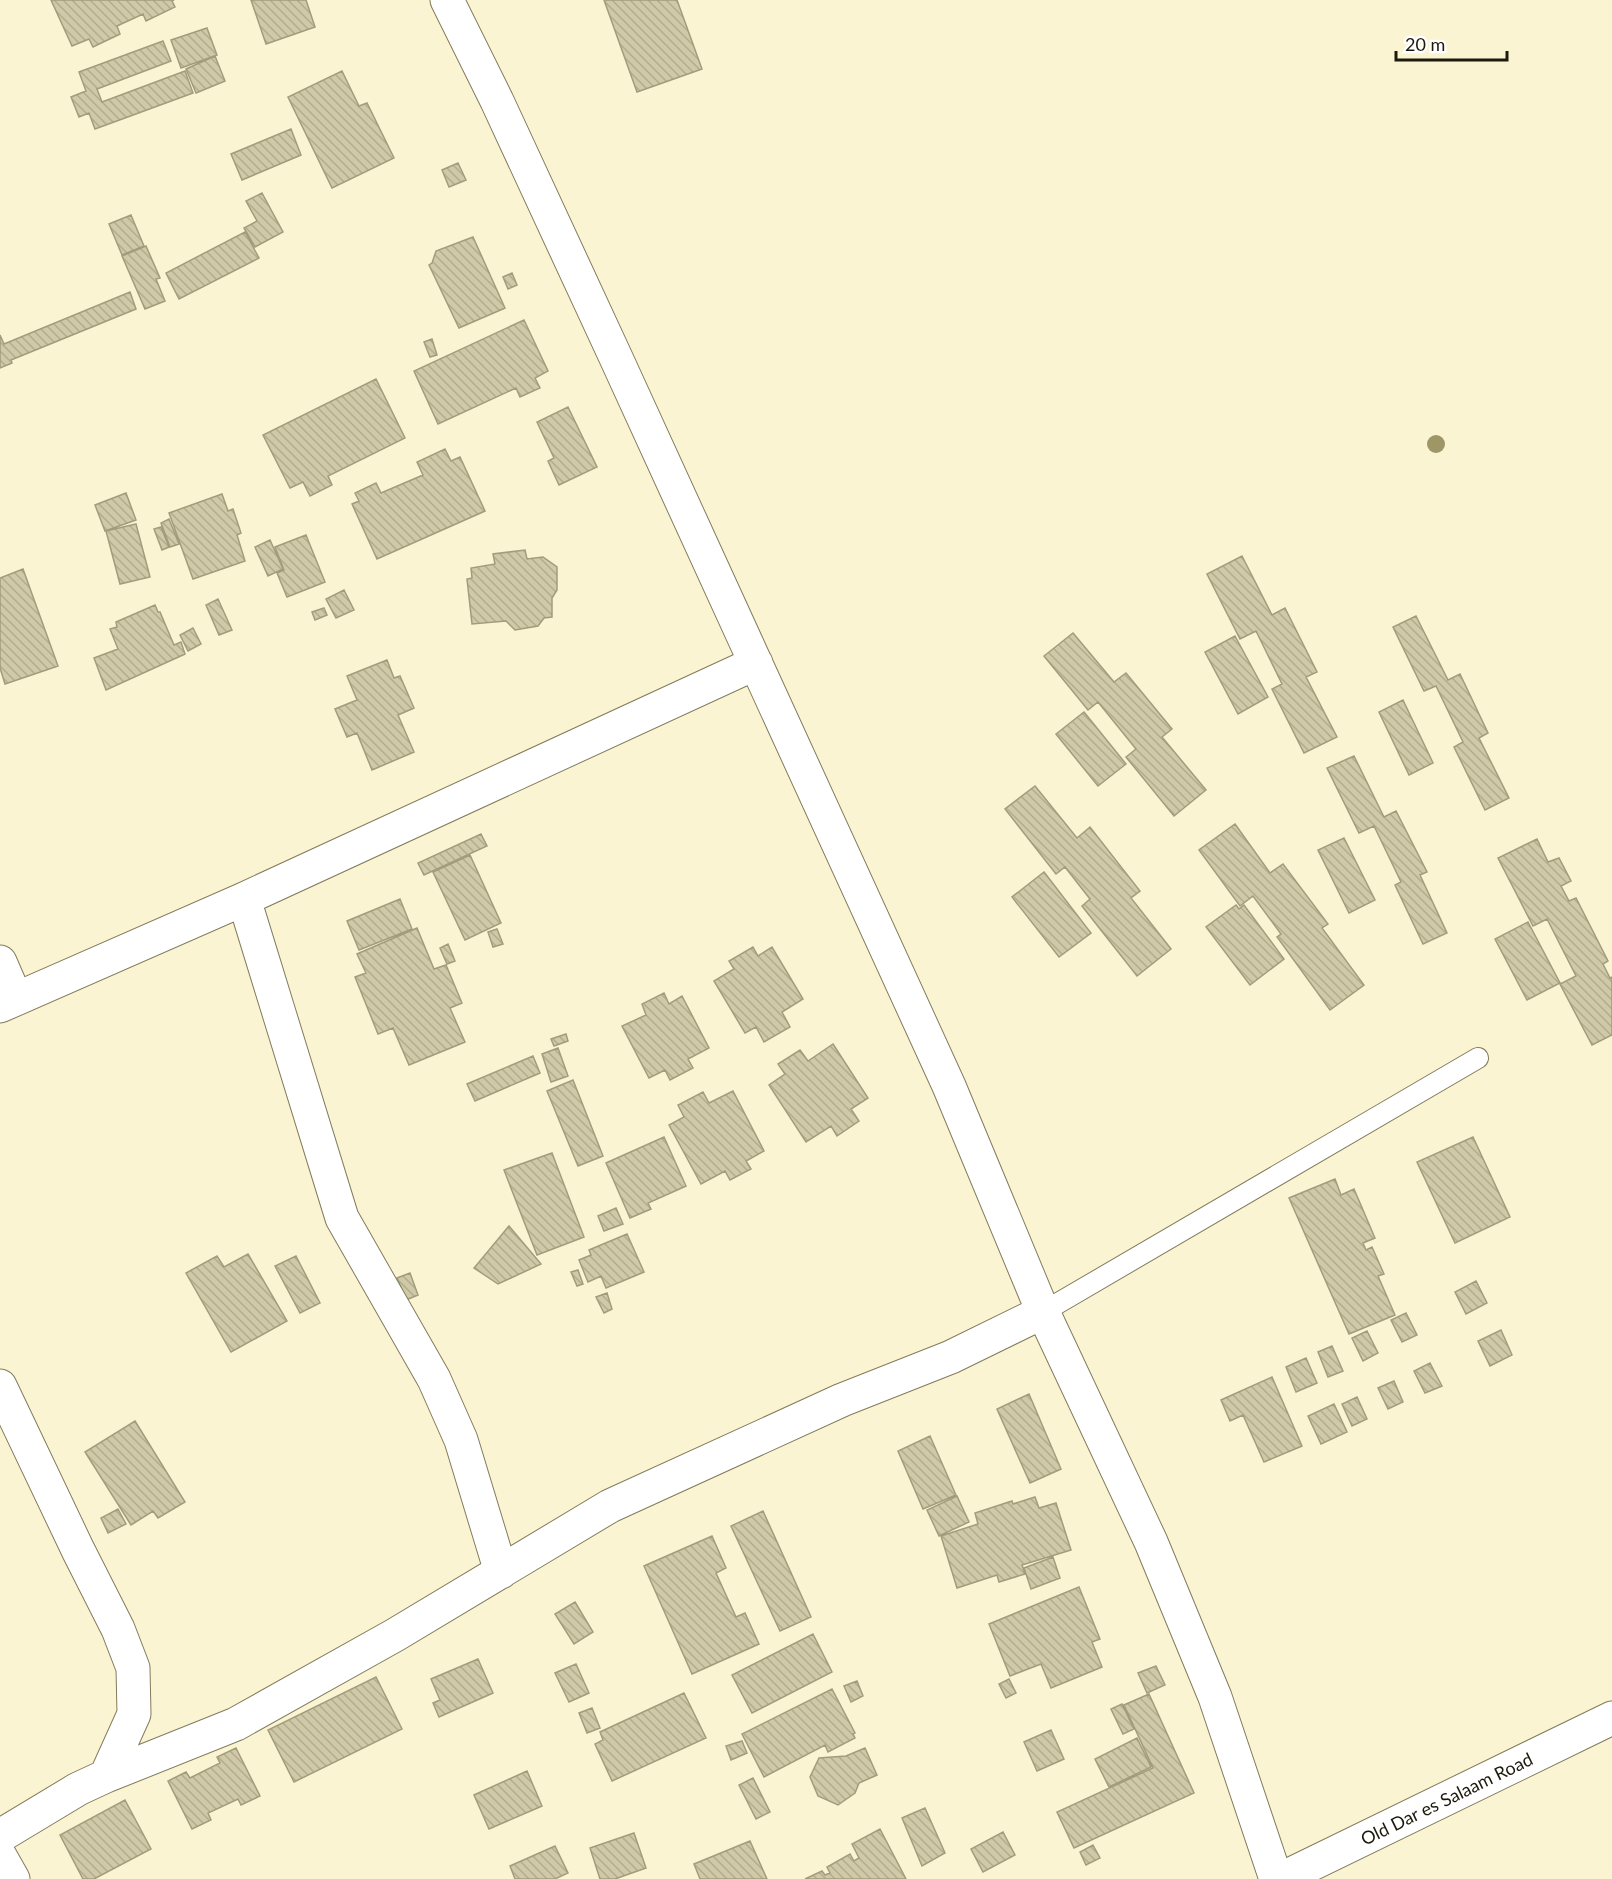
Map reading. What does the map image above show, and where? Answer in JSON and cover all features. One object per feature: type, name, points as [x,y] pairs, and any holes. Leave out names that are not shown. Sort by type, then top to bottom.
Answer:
[{"type":"street","points":[[447,0],[497,101],[950,1086],[1043,1312],[1151,1542],[1215,1697],[1276,1879]]},
{"type":"street","points":[[0,962],[8,1002],[244,899],[756,663]]},
{"type":"street","points":[[244,899],[342,1218],[434,1379],[461,1440],[501,1572]]},
{"type":"street","points":[[0,1836],[78,1789],[236,1724],[395,1635],[610,1506],[842,1400],[951,1357],[1043,1312]]},
{"type":"street","points":[[0,1386],[118,1629],[133,1668],[134,1714],[106,1776]]},
{"type":"street","name":"Old Dar es Salaam Road","points":[[1281,1879],[1612,1718]]},
{"type":"street","points":[[0,1856],[13,1879]]},
{"type":"lane","points":[[1043,1312],[1478,1058]]},
{"type":"building","points":[[51,0],[174,0],[172,1],[175,7],[146,21],[143,14],[117,26],[120,34],[93,47],[89,39],[72,46]]},
{"type":"building","points":[[251,0],[306,0],[315,27],[266,44]]},
{"type":"building","points":[[604,0],[677,0],[702,69],[637,92]]},
{"type":"building","points":[[207,28],[217,55],[181,68],[171,40]]},
{"type":"building","points":[[163,41],[171,61],[97,89],[102,102],[185,71],[193,93],[95,129],[89,113],[79,117],[71,97],[86,91],[79,72]]},
{"type":"building","points":[[215,56],[225,81],[196,93],[186,69]]},
{"type":"building","points":[[342,71],[359,106],[367,103],[394,158],[332,188],[288,97]]},
{"type":"building","points":[[291,129],[301,155],[242,180],[231,154]]},
{"type":"building","points":[[458,163],[466,180],[449,187],[442,170]]},
{"type":"building","points":[[262,193],[283,232],[255,247],[244,228],[257,221],[246,201]]},
{"type":"building","points":[[131,215],[144,246],[122,255],[109,224]]},
{"type":"building","points":[[245,232],[259,258],[179,299],[166,273]]},
{"type":"building","points":[[473,237],[505,308],[459,328],[429,265],[436,251]]},
{"type":"building","points":[[146,246],[160,278],[156,279],[165,301],[145,309],[122,256]]},
{"type":"building","points":[[512,273],[517,285],[508,289],[503,277]]},
{"type":"building","points":[[130,292],[136,309],[11,360],[12,363],[0,368],[0,335],[4,344]]},
{"type":"building","points":[[524,320],[548,371],[535,378],[540,388],[520,397],[516,388],[438,424],[414,371]]},
{"type":"building","points":[[432,339],[437,355],[430,357],[424,342]]},
{"type":"building","points":[[376,379],[405,438],[328,476],[332,485],[310,496],[303,482],[290,488],[263,435]]},
{"type":"building","points":[[568,407],[597,467],[559,485],[548,461],[554,458],[537,422]]},
{"type":"building","points":[[445,449],[451,461],[460,457],[485,511],[377,559],[352,504],[359,501],[355,493],[376,483],[381,493],[423,475],[417,462]]},
{"type":"building","points":[[126,493],[136,520],[105,531],[95,505]]},
{"type":"building","points":[[222,494],[228,511],[233,509],[241,533],[237,535],[245,561],[193,579],[169,513]]},
{"type":"building","points":[[169,519],[179,544],[170,547],[161,523]]},
{"type":"building","points":[[136,524],[150,577],[120,584],[106,531]]},
{"type":"building","points":[[161,527],[169,547],[162,550],[154,529]]},
{"type":"building","points":[[306,535],[325,582],[287,597],[277,573],[284,570],[275,547]]},
{"type":"building","points":[[270,540],[283,569],[268,576],[255,547]]},
{"type":"building","points":[[525,550],[527,559],[543,557],[557,567],[557,590],[552,598],[552,617],[544,618],[538,626],[515,630],[506,621],[472,624],[467,579],[472,578],[471,568],[495,564],[493,554]]},
{"type":"building","points":[[1242,556],[1272,615],[1285,608],[1317,672],[1306,677],[1337,737],[1304,753],[1272,689],[1282,684],[1256,631],[1240,639],[1207,574]]},
{"type":"building","points":[[23,569],[58,666],[5,684],[0,668],[0,578]]},
{"type":"building","points":[[344,590],[354,610],[336,618],[326,599]]},
{"type":"building","points":[[218,599],[232,630],[219,635],[206,605]]},
{"type":"building","points":[[155,605],[174,645],[181,642],[185,654],[106,690],[94,658],[118,649],[110,629],[117,627],[116,622]]},
{"type":"building","points":[[324,608],[327,615],[315,620],[312,612]]},
{"type":"building","points":[[1416,616],[1448,680],[1460,674],[1488,733],[1479,738],[1509,798],[1485,810],[1454,747],[1463,742],[1436,686],[1424,691],[1393,627]]},
{"type":"building","points":[[193,628],[201,644],[188,651],[180,635]]},
{"type":"building","points":[[1073,633],[1114,682],[1126,673],[1172,729],[1162,737],[1206,790],[1174,816],[1126,757],[1136,749],[1098,702],[1088,710],[1044,656]]},
{"type":"building","points":[[1235,636],[1268,697],[1238,714],[1205,652]]},
{"type":"building","points":[[387,660],[394,678],[400,676],[414,708],[398,715],[414,752],[372,770],[357,733],[347,737],[335,709],[357,700],[347,676]]},
{"type":"building","points":[[1403,700],[1433,763],[1409,775],[1379,712]]},
{"type":"building","points":[[1084,712],[1126,764],[1098,786],[1056,734]]},
{"type":"building","points":[[1354,756],[1384,817],[1396,811],[1427,872],[1420,875],[1447,933],[1423,944],[1395,885],[1401,882],[1374,826],[1359,833],[1327,768]]},
{"type":"building","points":[[1035,786],[1077,838],[1090,827],[1140,891],[1131,898],[1171,949],[1137,976],[1082,906],[1090,899],[1065,867],[1056,874],[1005,809]]},
{"type":"building","points":[[1235,824],[1270,873],[1283,864],[1328,924],[1322,928],[1364,985],[1330,1010],[1277,937],[1281,934],[1253,896],[1240,906],[1199,850]]},
{"type":"building","points":[[481,834],[487,846],[424,875],[418,863]]},
{"type":"building","points":[[1344,838],[1375,900],[1349,913],[1318,850]]},
{"type":"building","points":[[1537,839],[1548,862],[1559,858],[1571,881],[1561,886],[1569,901],[1576,898],[1608,961],[1603,964],[1610,978],[1612,977],[1612,1035],[1592,1045],[1560,984],[1576,976],[1547,919],[1533,926],[1498,858]]},
{"type":"building","points":[[470,855],[501,923],[465,940],[433,872]]},
{"type":"building","points":[[1044,872],[1091,933],[1059,957],[1012,897]]},
{"type":"building","points":[[400,899],[412,929],[359,950],[347,921]]},
{"type":"building","points":[[1236,905],[1239,909],[1244,905],[1284,959],[1250,985],[1206,927]]},
{"type":"building","points":[[1528,922],[1560,983],[1527,1000],[1495,939]]},
{"type":"building","points":[[417,928],[434,969],[446,965],[462,1003],[450,1008],[465,1042],[409,1065],[393,1028],[378,1034],[355,977],[366,973],[357,954]]},
{"type":"building","points":[[497,929],[503,944],[493,947],[488,932]]},
{"type":"building","points":[[448,944],[455,961],[447,964],[440,948]]},
{"type":"building","points":[[753,947],[758,956],[772,947],[803,999],[782,1012],[790,1027],[764,1042],[756,1027],[745,1033],[714,981],[734,969],[729,961]]},
{"type":"building","points":[[664,993],[669,1004],[682,996],[709,1048],[688,1059],[693,1068],[670,1080],[665,1070],[649,1078],[622,1026],[646,1015],[642,1004]]},
{"type":"building","points":[[566,1034],[568,1041],[554,1046],[551,1039]]},
{"type":"building","points":[[833,1044],[868,1098],[851,1109],[859,1121],[837,1136],[831,1126],[806,1142],[769,1085],[785,1074],[778,1064],[800,1050],[808,1061]]},
{"type":"building","points":[[558,1048],[568,1076],[551,1082],[542,1054]]},
{"type":"building","points":[[533,1056],[540,1073],[475,1101],[467,1084]]},
{"type":"building","points":[[573,1080],[603,1156],[578,1166],[547,1091]]},
{"type":"building","points":[[733,1091],[764,1151],[746,1161],[751,1169],[730,1180],[725,1171],[701,1184],[669,1125],[684,1117],[678,1105],[703,1092],[709,1103]]},
{"type":"building","points":[[664,1137],[686,1186],[648,1203],[651,1209],[630,1218],[606,1163]]},
{"type":"building","points":[[1473,1137],[1510,1217],[1455,1243],[1417,1162]]},
{"type":"building","points":[[552,1153],[584,1237],[537,1255],[504,1170]]},
{"type":"building","points":[[1335,1179],[1341,1195],[1354,1189],[1375,1238],[1363,1243],[1366,1250],[1372,1247],[1384,1274],[1378,1276],[1395,1315],[1349,1334],[1289,1198]]},
{"type":"building","points":[[616,1208],[623,1224],[604,1231],[598,1216]]},
{"type":"building","points":[[509,1226],[541,1264],[498,1284],[474,1268]]},
{"type":"building","points":[[627,1234],[644,1272],[606,1288],[601,1276],[588,1282],[579,1260],[591,1255],[589,1250]]},
{"type":"building","points":[[248,1254],[287,1321],[231,1352],[186,1273],[217,1256],[224,1267]]},
{"type":"building","points":[[296,1256],[320,1303],[300,1313],[275,1266]]},
{"type":"building","points":[[578,1270],[583,1284],[577,1286],[571,1272]]},
{"type":"building","points":[[410,1273],[418,1295],[406,1300],[397,1278]]},
{"type":"building","points":[[1476,1281],[1487,1303],[1466,1314],[1455,1292]]},
{"type":"building","points":[[607,1293],[612,1309],[604,1313],[596,1297]]},
{"type":"building","points":[[1406,1313],[1417,1335],[1402,1342],[1391,1320]]},
{"type":"building","points":[[1501,1330],[1512,1355],[1490,1366],[1478,1341]]},
{"type":"building","points":[[1367,1331],[1378,1353],[1363,1361],[1352,1338]]},
{"type":"building","points":[[1332,1346],[1343,1371],[1328,1377],[1318,1352]]},
{"type":"building","points":[[1306,1358],[1317,1383],[1296,1392],[1286,1367]]},
{"type":"building","points":[[1430,1363],[1442,1386],[1425,1393],[1414,1371]]},
{"type":"building","points":[[1272,1377],[1302,1446],[1264,1462],[1243,1415],[1230,1421],[1221,1400]]},
{"type":"building","points":[[1394,1381],[1403,1402],[1388,1409],[1378,1388]]},
{"type":"building","points":[[1029,1394],[1061,1469],[1030,1483],[997,1409]]},
{"type":"building","points":[[1357,1397],[1367,1419],[1352,1426],[1342,1404]]},
{"type":"building","points":[[1334,1404],[1347,1432],[1321,1444],[1308,1416]]},
{"type":"building","points":[[135,1421],[185,1502],[158,1518],[153,1511],[131,1525],[85,1452]]},
{"type":"building","points":[[930,1436],[956,1495],[923,1509],[898,1451]]},
{"type":"building","points":[[957,1496],[969,1522],[939,1536],[927,1510]]},
{"type":"building","points":[[1035,1497],[1039,1508],[1056,1503],[1071,1550],[1022,1565],[1025,1574],[999,1582],[997,1575],[957,1588],[941,1536],[978,1524],[975,1513],[1012,1501],[1013,1504]]},
{"type":"building","points":[[118,1509],[126,1524],[108,1533],[101,1518]]},
{"type":"building","points":[[763,1511],[811,1617],[780,1631],[731,1526]]},
{"type":"building","points":[[712,1536],[726,1568],[716,1573],[736,1617],[745,1613],[759,1644],[692,1674],[644,1566]]},
{"type":"building","points":[[1053,1557],[1060,1578],[1031,1589],[1024,1568]]},
{"type":"building","points":[[1079,1587],[1100,1639],[1092,1642],[1102,1667],[1051,1688],[1041,1664],[1010,1676],[989,1624]]},
{"type":"building","points":[[575,1602],[593,1632],[574,1644],[555,1614]]},
{"type":"building","points":[[813,1634],[832,1672],[752,1713],[732,1675]]},
{"type":"building","points":[[478,1659],[493,1693],[439,1717],[433,1703],[440,1700],[431,1679]]},
{"type":"building","points":[[576,1664],[589,1693],[569,1702],[555,1673]]},
{"type":"building","points":[[1156,1666],[1165,1685],[1147,1693],[1138,1673]]},
{"type":"building","points":[[376,1677],[402,1729],[294,1782],[268,1730]]},
{"type":"building","points":[[1009,1679],[1016,1693],[1006,1698],[999,1684]]},
{"type":"building","points":[[857,1681],[863,1696],[851,1702],[844,1686]]},
{"type":"building","points":[[832,1689],[855,1733],[853,1734],[855,1738],[828,1752],[825,1745],[764,1777],[742,1734]]},
{"type":"building","points":[[684,1693],[706,1738],[612,1781],[595,1744],[603,1740],[600,1732]]},
{"type":"building","points":[[1149,1694],[1194,1793],[1074,1848],[1057,1812],[1153,1768],[1124,1705]]},
{"type":"building","points":[[1122,1704],[1134,1729],[1123,1734],[1111,1709]]},
{"type":"building","points":[[592,1708],[600,1728],[587,1733],[579,1713]]},
{"type":"building","points":[[1051,1730],[1064,1759],[1037,1771],[1024,1742]]},
{"type":"building","points":[[1137,1738],[1151,1767],[1109,1787],[1095,1759]]},
{"type":"building","points":[[742,1741],[747,1753],[731,1760],[726,1746]]},
{"type":"building","points":[[236,1748],[260,1796],[241,1805],[238,1799],[208,1813],[211,1820],[192,1829],[168,1781],[186,1772],[190,1778],[220,1763],[217,1757]]},
{"type":"building","points":[[865,1748],[877,1775],[859,1783],[855,1793],[838,1805],[818,1796],[810,1777],[819,1758],[846,1756]]},
{"type":"building","points":[[527,1771],[542,1806],[489,1829],[474,1795]]},
{"type":"building","points":[[753,1778],[770,1812],[756,1819],[739,1785]]},
{"type":"building","points":[[125,1800],[151,1849],[94,1879],[83,1879],[60,1835]]},
{"type":"building","points":[[925,1808],[945,1853],[922,1866],[902,1818]]},
{"type":"building","points":[[880,1829],[906,1879],[805,1879],[822,1871],[825,1875],[830,1873],[827,1867],[850,1854],[854,1861],[859,1858],[852,1844]]},
{"type":"building","points":[[1003,1832],[1015,1855],[983,1872],[971,1849]]},
{"type":"building","points":[[634,1833],[646,1868],[615,1879],[600,1879],[590,1848]]},
{"type":"building","points":[[750,1841],[767,1879],[700,1879],[694,1864]]},
{"type":"building","points":[[1093,1845],[1100,1858],[1086,1865],[1080,1852]]},
{"type":"building","points":[[555,1846],[568,1873],[555,1879],[515,1879],[510,1866]]}]
